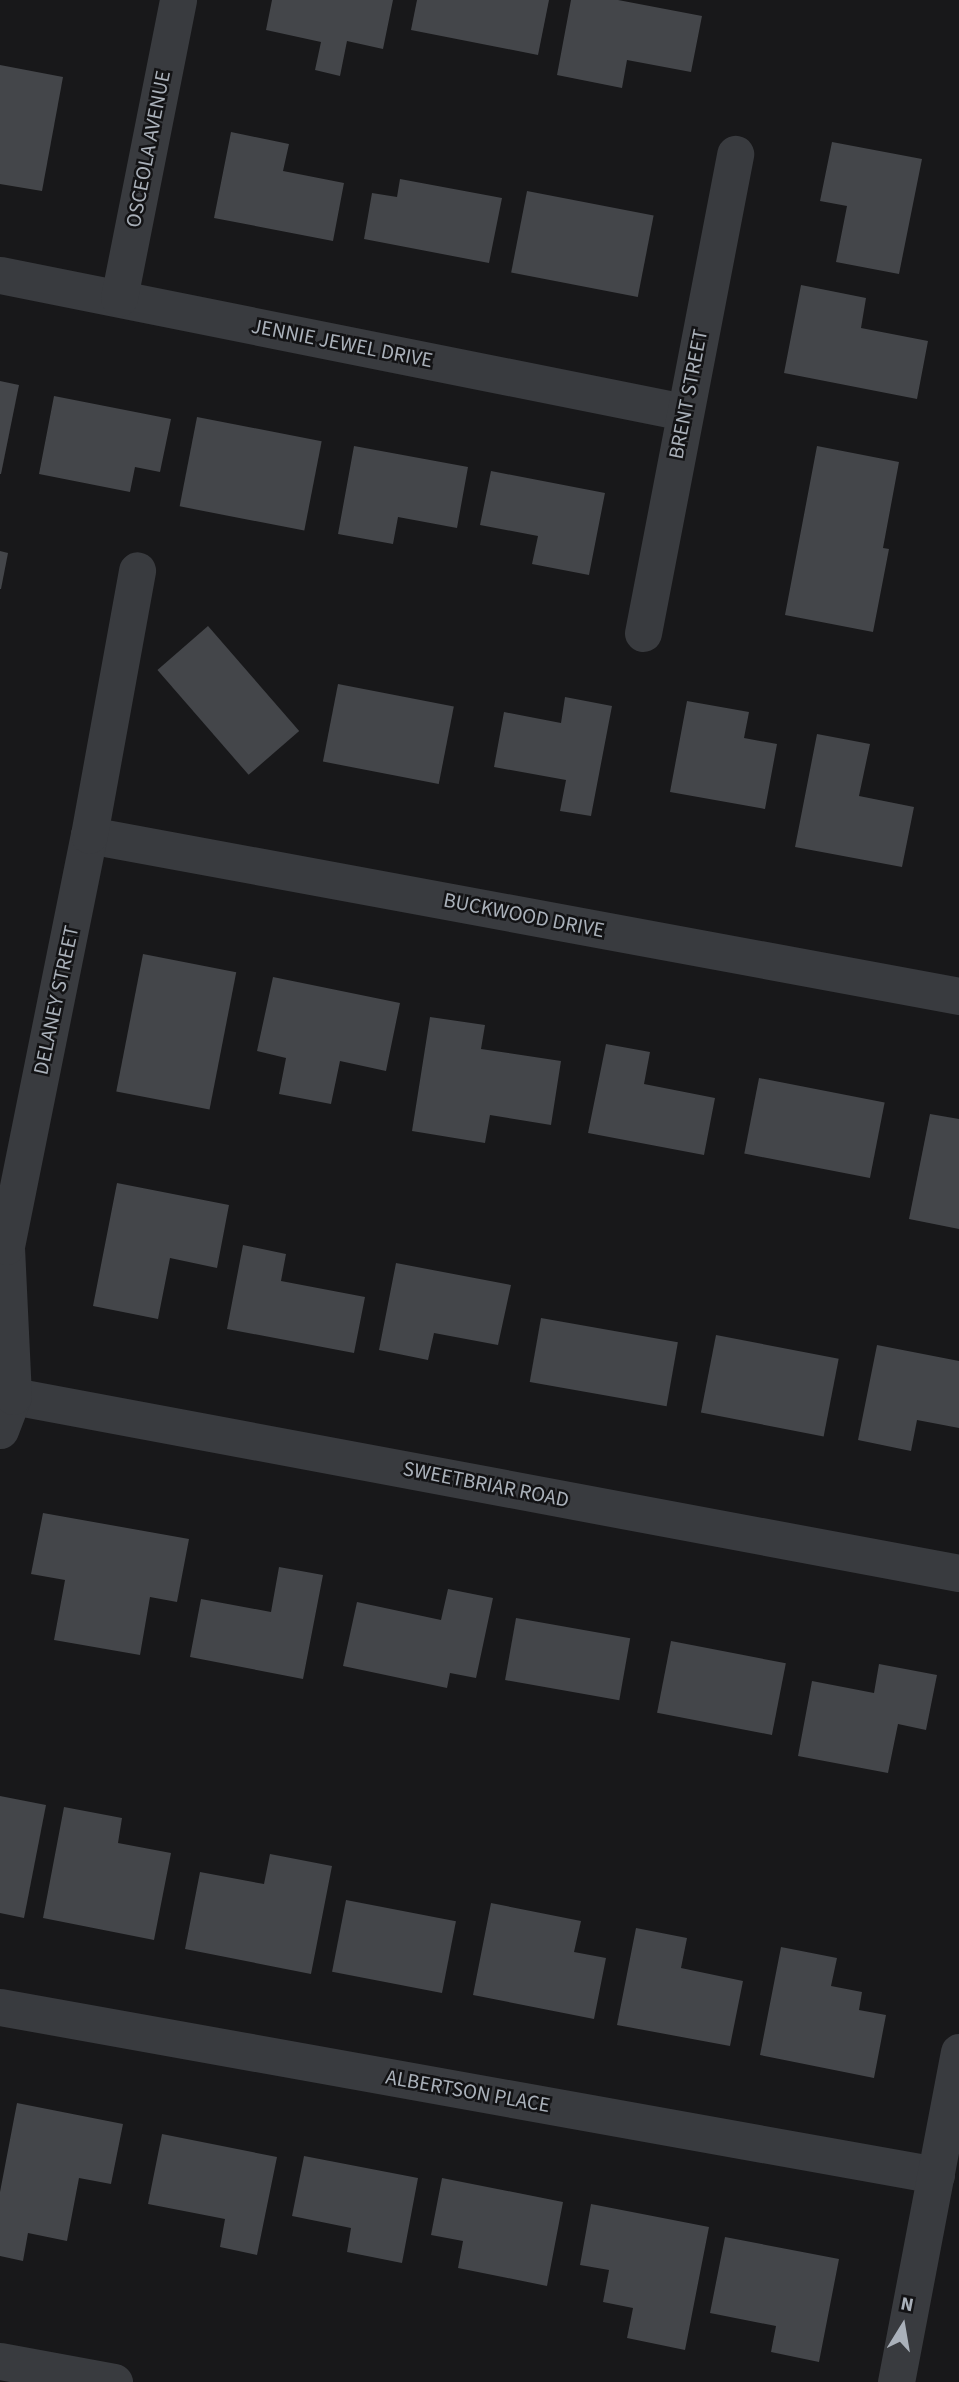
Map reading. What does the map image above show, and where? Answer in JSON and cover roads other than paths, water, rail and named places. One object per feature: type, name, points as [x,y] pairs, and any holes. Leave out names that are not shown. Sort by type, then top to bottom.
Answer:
[{"type":"street","name":"OSCEOLA AVENUE","points":[[119,298],[178,0]]},
{"type":"street","name":"BRENT STREET","points":[[643,633],[735,154]]},
{"type":"street","name":"JENNIE JEWEL DRIVE","points":[[0,275],[684,412]]},
{"type":"street","name":"DELANEY STREET","points":[[0,1430],[13,1396],[6,1245],[89,835],[137,570]]},
{"type":"street","name":"BUCKWOOD DRIVE","points":[[89,835],[959,996]]},
{"type":"street","name":"SWEETBRIAR ROAD","points":[[13,1396],[959,1573]]},
{"type":"street","name":"ALBERTSON PLACE","points":[[0,2007],[936,2175]]},
{"type":"street","points":[[896,2382],[959,2052]]},
{"type":"street","points":[[0,2361],[114,2382]]}]
